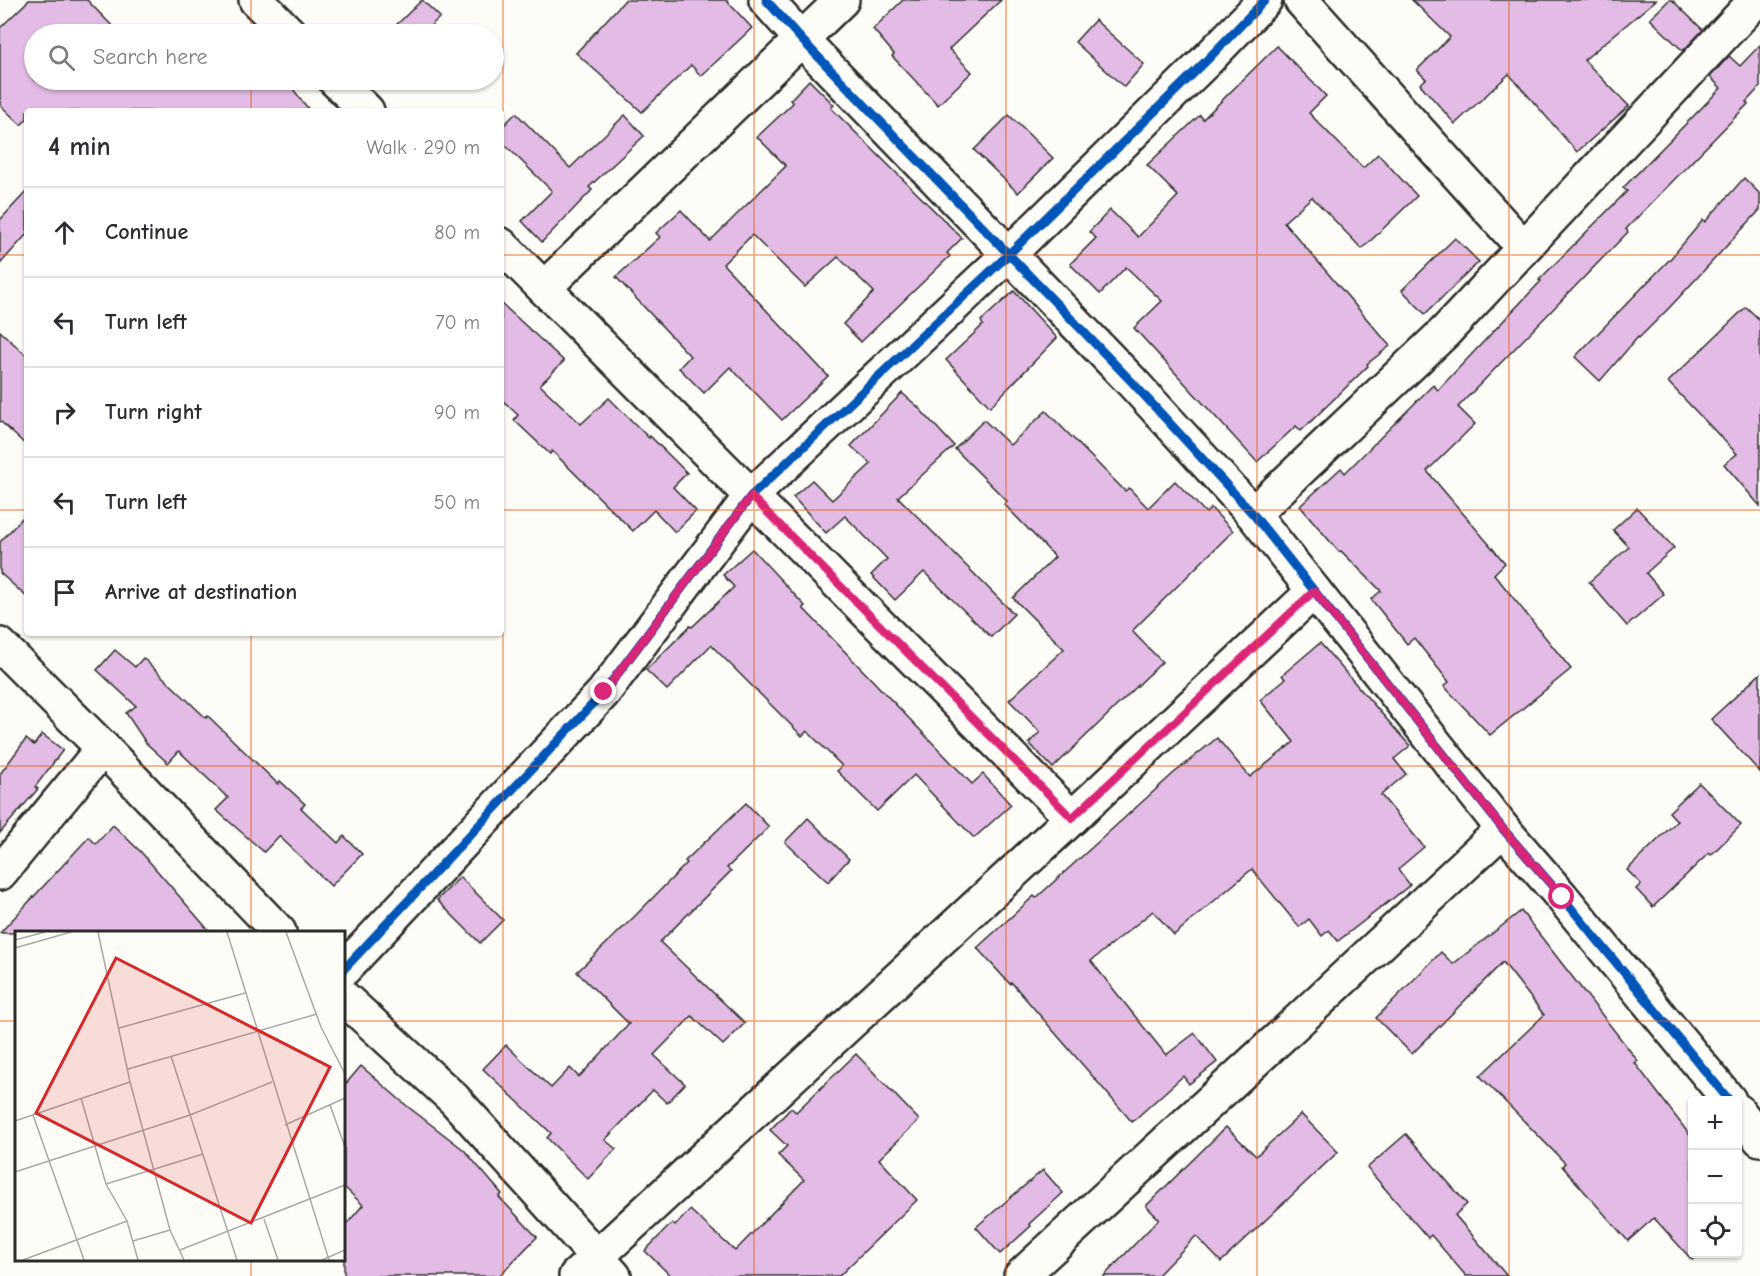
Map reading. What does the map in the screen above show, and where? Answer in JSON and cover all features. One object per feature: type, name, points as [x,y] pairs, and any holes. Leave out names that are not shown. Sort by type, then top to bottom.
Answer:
[{"type":"street","points":[[256,0],[280,24]]},
{"type":"street","points":[[766,0],[1132,382],[1253,514],[1503,829],[1725,1096]]},
{"type":"street","points":[[544,288],[842,0]]},
{"type":"street","points":[[345,968],[604,692],[751,496],[1009,254],[1265,0]]},
{"type":"street","points":[[1301,0],[1523,247]]},
{"type":"street","points":[[1253,514],[1445,332],[1756,0]]},
{"type":"street","points":[[345,90],[364,108]]},
{"type":"street","points":[[504,248],[1072,818]]},
{"type":"street","points":[[345,999],[454,1099],[595,1270],[1314,591]]},
{"type":"street","points":[[0,645],[103,748],[277,931]]},
{"type":"street","points":[[0,873],[103,748]]},
{"type":"street","points":[[1021,1276],[1503,829]]},
{"type":"street","points":[[1742,1117],[1760,1138]]},
{"type":"building","points":[[29,0],[87,0],[110,24],[24,24],[24,90],[294,90],[308,108],[24,108],[24,122],[21,125],[0,105],[0,28]]},
{"type":"building","points":[[422,0],[440,17],[433,24],[397,24]]},
{"type":"building","points":[[625,0],[726,0],[752,28],[701,76],[691,65],[642,112],[576,53]]},
{"type":"building","points":[[903,0],[1001,0],[949,49],[972,72],[938,105],[892,56],[894,54],[873,29]]},
{"type":"building","points":[[1412,0],[1656,0],[1584,60],[1629,106],[1577,152],[1509,74],[1455,124],[1420,84],[1426,79],[1417,70],[1450,37]]},
{"type":"building","points":[[1669,0],[1672,0],[1703,30],[1683,51],[1650,19]]},
{"type":"building","points":[[1095,20],[1144,64],[1124,87],[1075,42]]},
{"type":"building","points":[[1760,45],[1760,87],[1746,102],[1748,104],[1626,229],[1628,232],[1458,407],[1475,424],[1427,471],[1505,563],[1494,574],[1571,669],[1490,735],[1444,686],[1449,682],[1414,638],[1407,644],[1371,599],[1381,591],[1341,551],[1339,552],[1300,506],[1341,468],[1345,473],[1433,385],[1438,390],[1541,281],[1539,280],[1627,191],[1623,188],[1721,88],[1710,77],[1729,56],[1740,66]]},
{"type":"building","points":[[1277,46],[1326,96],[1309,113],[1363,168],[1378,154],[1417,196],[1362,249],[1312,197],[1284,222],[1390,346],[1367,364],[1368,366],[1301,431],[1296,426],[1257,462],[1134,328],[1162,301],[1126,267],[1100,294],[1070,264],[1096,238],[1089,232],[1110,210],[1138,237],[1178,196],[1147,165],[1200,115],[1203,119]]},
{"type":"building","points":[[809,80],[834,105],[831,108],[962,238],[947,253],[950,256],[861,342],[843,324],[874,292],[838,257],[805,287],[752,235],[723,264],[828,376],[782,420],[730,367],[704,393],[679,368],[690,356],[616,277],[660,237],[656,233],[681,210],[710,241],[786,166],[757,137],[793,103],[790,100]]},
{"type":"building","points":[[516,113],[570,168],[625,115],[644,136],[589,187],[592,190],[542,242],[522,221],[552,191],[504,144],[504,125]]},
{"type":"building","points":[[1009,115],[1053,158],[1018,193],[974,150]]},
{"type":"building","points":[[1744,178],[1760,194],[1760,210],[1670,307],[1638,337],[1600,381],[1575,357],[1671,258],[1703,220],[1705,222]]},
{"type":"building","points":[[24,194],[24,237],[0,264],[0,220]]},
{"type":"building","points":[[1455,238],[1479,262],[1425,314],[1402,290]]},
{"type":"building","points":[[1014,291],[1057,338],[990,407],[946,360],[983,325],[981,321]]},
{"type":"building","points":[[504,306],[564,361],[540,385],[581,424],[609,398],[687,473],[673,487],[696,511],[675,532],[654,510],[633,531],[552,451],[550,454],[514,420],[518,415],[504,402]]},
{"type":"building","points":[[1746,307],[1760,320],[1760,506],[1724,464],[1737,454],[1668,382]]},
{"type":"building","points":[[0,331],[24,353],[24,443],[0,421]]},
{"type":"building","points":[[902,393],[954,446],[898,497],[1014,614],[991,637],[924,572],[895,600],[871,575],[887,559],[845,516],[826,533],[793,497],[812,480],[832,500],[871,464],[851,446]]},
{"type":"building","points":[[1046,411],[1125,491],[1129,488],[1148,508],[1175,481],[1206,513],[1211,508],[1233,531],[1132,631],[1162,662],[1053,768],[1029,743],[1040,732],[1009,700],[1064,649],[1013,598],[1055,557],[1004,504],[1007,501],[955,449],[984,420],[1010,445]]},
{"type":"building","points":[[1637,508],[1674,548],[1646,573],[1664,594],[1627,626],[1589,582],[1629,547],[1613,530]]},
{"type":"building","points":[[24,516],[24,594],[0,573],[0,542]]},
{"type":"building","points":[[752,549],[805,606],[803,608],[972,784],[983,774],[1011,805],[974,838],[914,775],[877,811],[837,771],[842,766],[807,731],[802,736],[711,645],[667,690],[646,670],[690,626],[692,627],[734,587],[723,575]]},
{"type":"building","points":[[1320,643],[1410,746],[1394,759],[1406,774],[1381,795],[1424,847],[1398,869],[1410,885],[1338,941],[1329,930],[1322,936],[1309,919],[1299,927],[1252,869],[1174,935],[1153,911],[1091,961],[1166,1055],[1195,1033],[1217,1062],[1189,1084],[1183,1076],[1132,1122],[1012,983],[1010,984],[977,948],[1034,896],[1036,898],[1174,773],[1217,738],[1250,777],[1294,742],[1260,700],[1285,679],[1282,675]]},
{"type":"building","points":[[115,650],[135,667],[143,658],[206,718],[208,716],[278,784],[280,781],[305,804],[301,808],[338,843],[344,836],[362,854],[331,886],[279,836],[264,852],[216,810],[228,798],[179,751],[168,763],[146,743],[126,713],[136,706],[97,670]]},
{"type":"building","points":[[1760,674],[1760,772],[1711,719]]},
{"type":"building","points":[[42,734],[63,750],[35,787],[38,789],[0,833],[0,774],[26,739],[34,745]]},
{"type":"building","points":[[1699,783],[1741,825],[1653,907],[1636,889],[1641,884],[1627,870],[1677,821],[1669,812]]},
{"type":"building","points":[[746,803],[769,827],[727,868],[731,871],[660,942],[745,1023],[723,1045],[692,1016],[654,1055],[685,1084],[667,1103],[653,1090],[605,1140],[616,1149],[588,1179],[547,1138],[551,1133],[483,1069],[506,1045],[551,1088],[570,1068],[579,1077],[629,1024],[577,972],[687,863],[685,861]]},
{"type":"building","points":[[808,818],[849,859],[828,882],[785,842]]},
{"type":"building","points":[[113,825],[141,852],[209,931],[15,931],[15,933],[0,933],[89,837],[96,844]]},
{"type":"building","points":[[460,877],[503,920],[480,943],[437,900]]},
{"type":"building","points":[[1521,911],[1638,1061],[1635,1063],[1688,1133],[1688,1256],[1654,1218],[1628,1241],[1562,1166],[1565,1163],[1480,1076],[1544,1015],[1503,962],[1412,1054],[1376,1018],[1441,952],[1453,964]]},
{"type":"building","points":[[856,1054],[919,1120],[879,1159],[917,1200],[839,1276],[671,1276],[645,1251],[672,1223],[675,1226],[690,1210],[735,1251],[804,1180],[778,1155],[787,1146],[770,1130],[791,1108],[796,1112]]},
{"type":"building","points":[[361,1066],[407,1106],[464,1150],[502,1194],[499,1197],[537,1237],[499,1276],[344,1276],[345,1226],[363,1205],[345,1188],[345,1085]]},
{"type":"building","points":[[1301,1114],[1338,1152],[1221,1262],[1196,1236],[1157,1276],[1104,1276],[1159,1219],[1146,1206],[1226,1127],[1256,1156]]},
{"type":"building","points":[[1406,1134],[1467,1204],[1455,1215],[1507,1276],[1466,1276],[1431,1235],[1428,1238],[1367,1168]]},
{"type":"building","points":[[1043,1170],[1063,1193],[1000,1254],[976,1227]]},
{"type":"cycle path","points":[[766,0],[1132,382],[1253,514],[1503,829],[1726,1096]]},
{"type":"cycle path","points":[[345,968],[604,692],[751,496],[1009,254],[1265,0]]},
{"type":"route","points":[[604,692],[751,496],[1072,818],[1314,591],[1503,829],[1562,897]]}]
